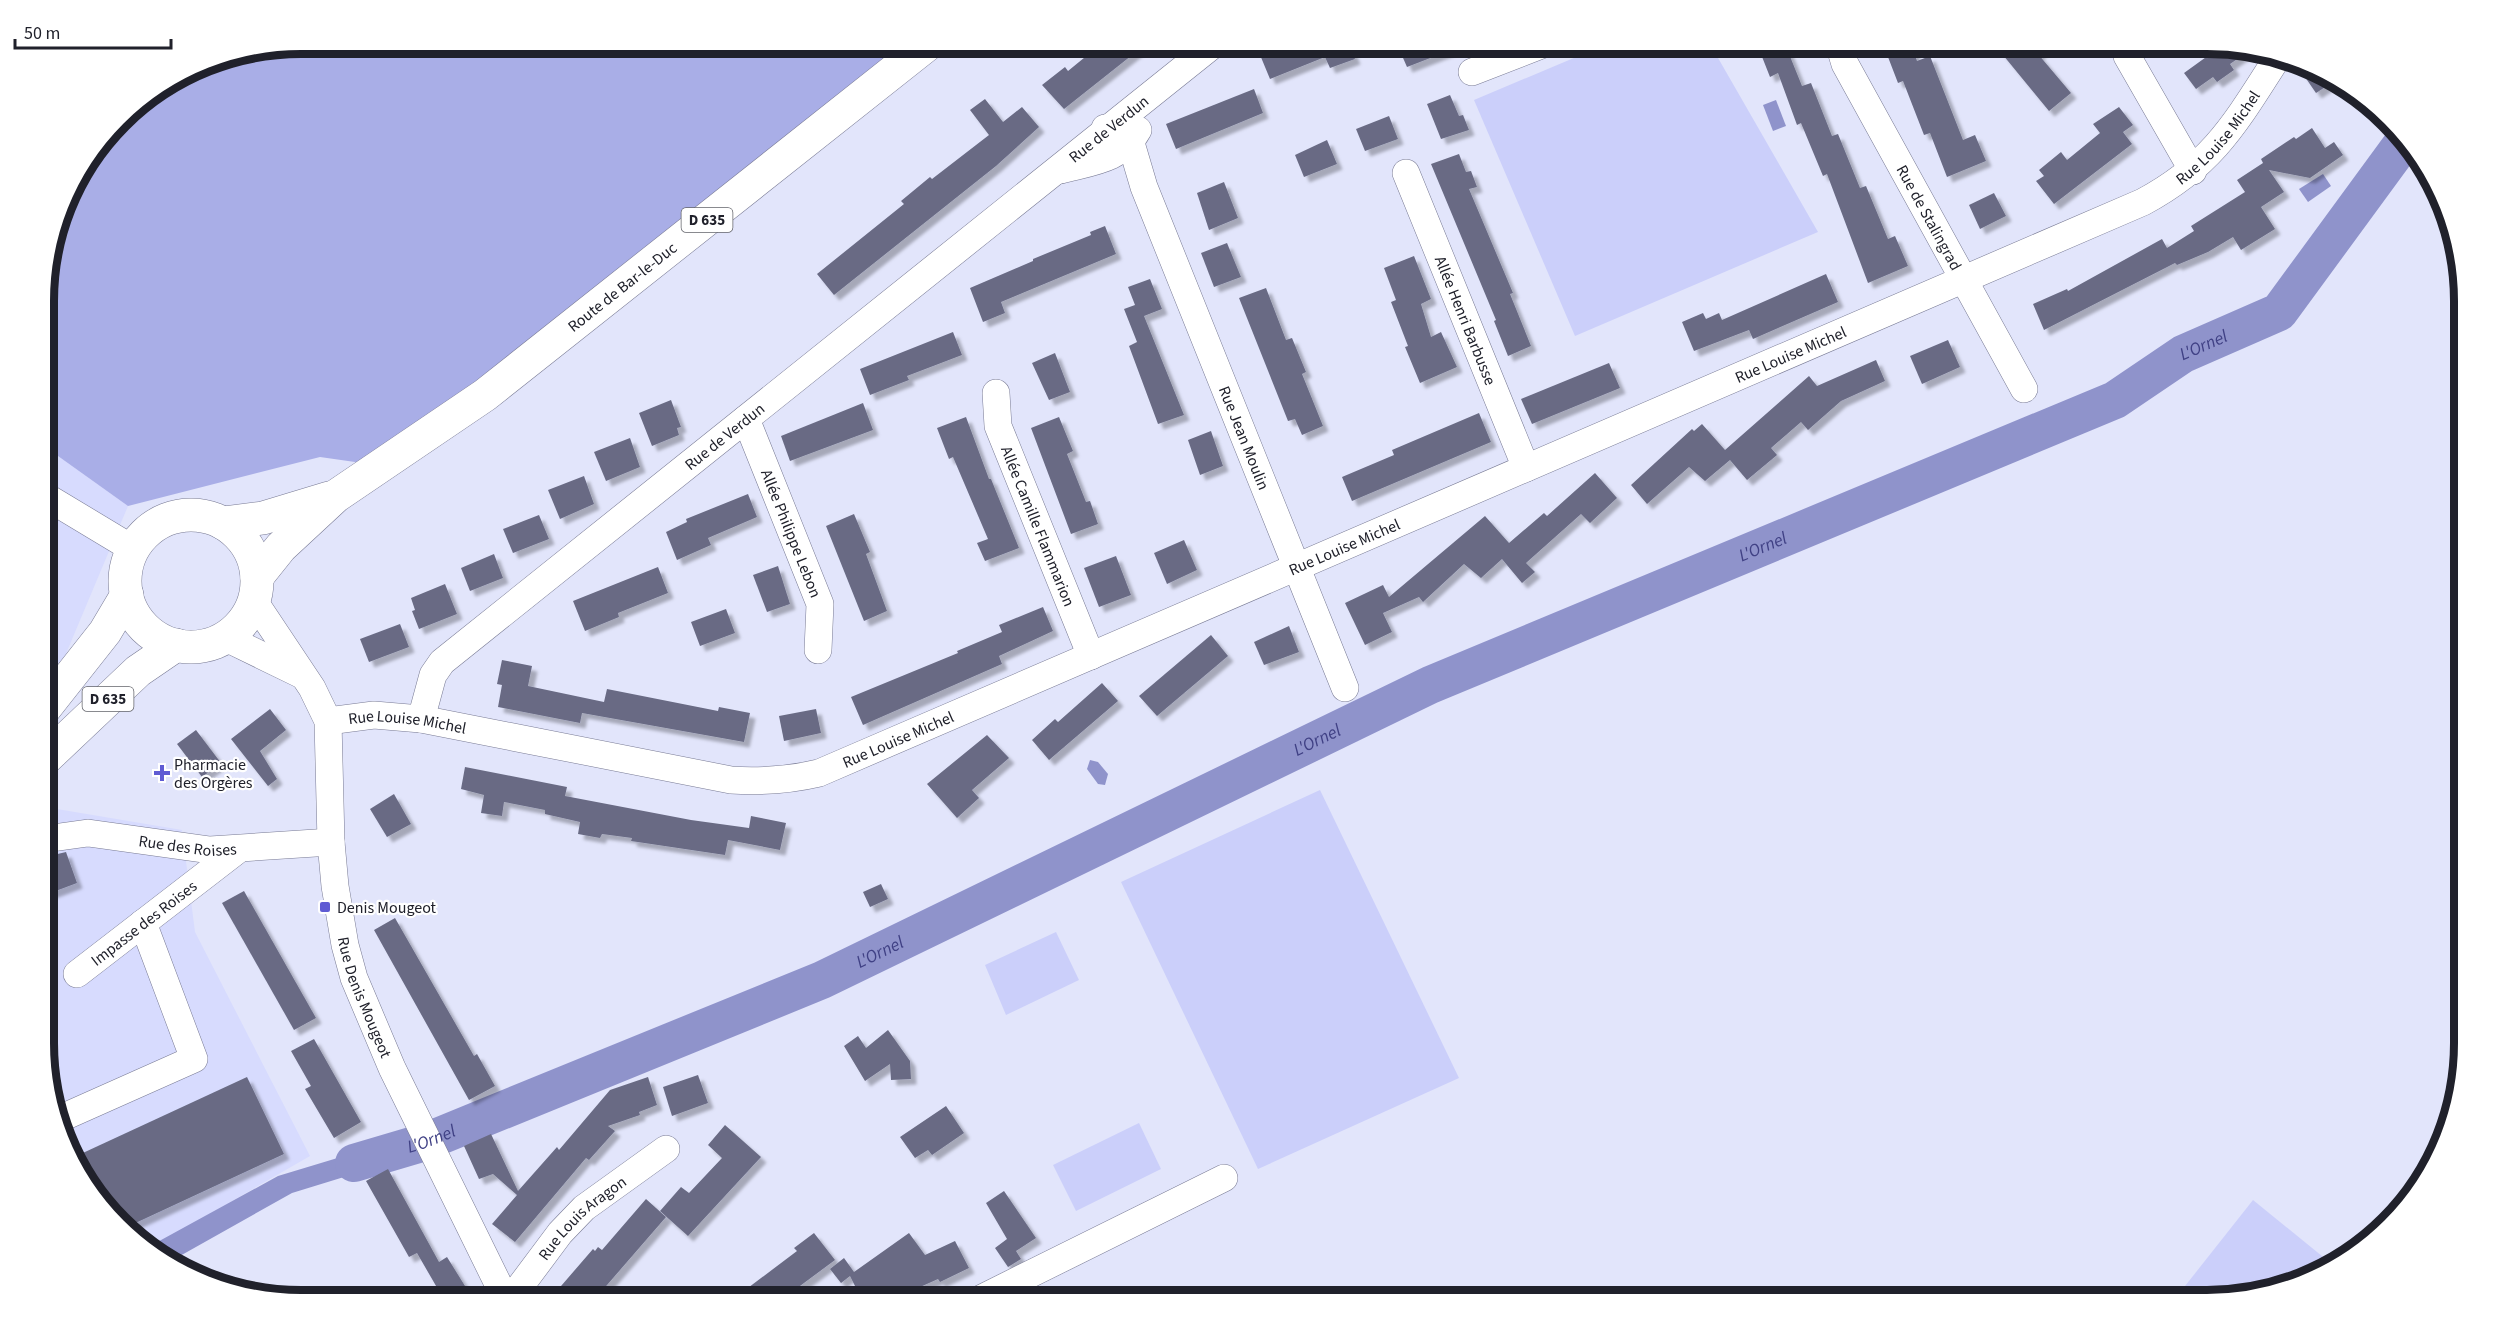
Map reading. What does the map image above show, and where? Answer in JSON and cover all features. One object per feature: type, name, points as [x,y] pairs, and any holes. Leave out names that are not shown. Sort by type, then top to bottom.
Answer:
[{"type":"main road","name":"Route de Bar-le-Duc","points":[[255,589],[281,547],[336,496],[485,395],[915,54]]},
{"type":"main road","name":"Route de Bar-le-Duc","points":[[223,523],[262,518],[336,496]]},
{"type":"main road","points":[[195,515],[223,523],[243,540],[255,564],[255,589],[243,622],[224,637],[209,644],[176,645],[159,638],[144,627],[127,595],[125,579],[134,549],[142,537],[166,520],[195,515]]},
{"type":"main road","name":"D 635","points":[[54,697],[105,632],[127,595]]},
{"type":"main road","name":"D 635","points":[[54,750],[138,671],[176,645]]},
{"type":"street","name":"Rue de Verdun","points":[[421,719],[433,675],[442,662],[1055,172],[1105,128],[1201,54]]},
{"type":"street","points":[[1472,72],[1518,54]]},
{"type":"street","name":"Rue de Stalingrad","points":[[1842,54],[1845,64],[2024,389]]},
{"type":"street","points":[[2127,54],[2193,171]]},
{"type":"street","name":"Rue Louise Michel","points":[[328,721],[374,715],[421,719],[731,780],[790,780],[819,773],[2143,202],[2193,171],[2223,140],[2274,63]]},
{"type":"street","name":"Rue de Verdun","points":[[1055,172],[1122,150],[1162,84]]},
{"type":"street","points":[[1105,128],[1122,150]]},
{"type":"street","name":"Rue Jean Moulin","points":[[1122,150],[1144,187],[1345,688]]},
{"type":"street","name":"Allée Henri Barbusse","points":[[1406,173],[1526,468]]},
{"type":"street","name":"Allée Camille Flammarion","points":[[996,393],[998,426],[1091,656]]},
{"type":"street","name":"Allée Philippe Lebon","points":[[746,419],[820,604],[818,650]]},
{"type":"street","points":[[54,501],[134,549]]},
{"type":"street","name":"Rue Denis Mougeot","points":[[255,589],[302,675],[322,704],[328,721],[331,842],[338,906],[354,978],[432,1154],[503,1290]]},
{"type":"street","name":"Rue Denis Mougeot","points":[[224,637],[302,675]]},
{"type":"street","name":"Rue des Roises","points":[[54,838],[88,833],[210,850],[331,842]]},
{"type":"street","name":"Impasse des Roises","points":[[77,974],[238,849]]},
{"type":"street","points":[[65,1116],[194,1059],[142,923]]},
{"type":"street","name":"Rue Louis Aragon","points":[[516,1290],[560,1233],[584,1208],[666,1149]]},
{"type":"street","points":[[998,1290],[1224,1178]]},
{"type":"shaded area","points":[[301,54],[928,54],[404,469],[320,457],[128,506],[54,453],[56,269],[62,237],[79,192],[105,151],[138,115],[192,79],[237,62],[269,56]]},
{"type":"shaded area","points":[[1583,54],[1716,54],[1818,232],[1575,336],[1474,100]]},
{"type":"shaded area","points":[[1776,100],[1786,126],[1773,131],[1763,105]]},
{"type":"shaded area","points":[[2323,174],[2331,186],[2308,202],[2299,189]]},
{"type":"shaded area","points":[[54,453],[128,506],[65,656],[54,668]]},
{"type":"shaded area","points":[[1090,760],[1098,762],[1108,774],[1105,785],[1098,784],[1087,769]]},
{"type":"shaded area","points":[[1320,790],[1459,1078],[1258,1169],[1121,882]]},
{"type":"shaded area","points":[[54,809],[182,830],[195,932],[310,1156],[158,1244],[126,1218],[105,1193],[79,1152],[62,1107],[56,1075]]},
{"type":"shaded area","points":[[1056,932],[1079,980],[1006,1015],[985,965]]},
{"type":"shaded area","points":[[1139,1123],[1161,1169],[1076,1211],[1053,1165]]},
{"type":"shaded area","points":[[397,1140],[409,1157],[292,1193],[178,1257],[156,1243],[278,1176]]},
{"type":"shaded area","points":[[2253,1200],[2326,1259],[2271,1282],[2239,1288],[2182,1290]]},
{"type":"building","points":[[1089,54],[1133,54],[1064,109],[1042,85],[1065,67],[1068,71]]},
{"type":"building","points":[[1260,54],[1353,54],[1355,59],[1330,68],[1325,57],[1270,79]]},
{"type":"building","points":[[1401,54],[1441,54],[1407,67]]},
{"type":"building","points":[[1761,54],[1789,54],[1802,86],[1811,83],[1832,136],[1838,134],[1860,188],[1866,186],[1888,239],[1895,236],[1908,266],[1868,283],[1827,174],[1823,176],[1801,123],[1797,125],[1778,73],[1770,77]]},
{"type":"building","points":[[1887,54],[1915,54],[1917,61],[1930,56],[1963,140],[1975,135],[1986,161],[1947,177],[1930,133],[1924,135],[1903,81],[1898,83]]},
{"type":"building","points":[[2002,54],[2038,54],[2071,93],[2049,111]]},
{"type":"building","points":[[2210,54],[2241,56],[2230,64],[2234,70],[2217,82],[2213,77],[2196,89],[2184,73]]},
{"type":"building","points":[[2303,74],[2327,86],[2316,93]]},
{"type":"building","points":[[1254,89],[1263,113],[1176,149],[1166,124]]},
{"type":"building","points":[[1450,95],[1459,116],[1463,115],[1469,130],[1441,139],[1427,104]]},
{"type":"building","points":[[985,99],[1003,122],[1022,107],[1039,127],[996,166],[834,295],[817,274],[904,204],[901,201],[930,177],[932,179],[989,135],[970,110]]},
{"type":"building","points":[[2119,107],[2133,125],[2123,132],[2132,144],[2054,204],[2036,181],[2044,176],[2039,170],[2061,152],[2067,160],[2100,133],[2093,124]]},
{"type":"building","points":[[1389,116],[1398,139],[1365,151],[1356,129]]},
{"type":"building","points":[[2312,128],[2325,148],[2334,142],[2343,155],[2310,178],[2269,170],[2284,192],[2261,207],[2275,229],[2241,250],[2233,237],[2208,252],[2177,265],[2175,263],[2044,330],[2033,304],[2067,289],[2068,291],[2162,239],[2167,248],[2194,231],[2191,226],[2245,192],[2237,180],[2263,163],[2261,159]]},
{"type":"building","points":[[1327,140],[1337,164],[1304,177],[1295,155]]},
{"type":"building","points":[[1459,154],[1466,172],[1471,171],[1477,187],[1469,189],[1513,293],[1510,294],[1531,346],[1508,356],[1494,321],[1496,320],[1431,164]]},
{"type":"building","points":[[1224,182],[1238,218],[1209,230],[1197,193]]},
{"type":"building","points":[[1994,193],[2006,216],[1980,229],[1969,205]]},
{"type":"building","points":[[1105,226],[1116,254],[1001,302],[1005,313],[983,322],[970,288],[1091,235],[1090,232]]},
{"type":"building","points":[[1227,243],[1241,277],[1214,287],[1201,253]]},
{"type":"building","points":[[1414,256],[1431,299],[1421,304],[1431,337],[1441,332],[1457,367],[1420,383],[1405,347],[1408,346],[1391,302],[1396,300],[1384,268]]},
{"type":"building","points":[[1826,274],[1838,302],[1753,339],[1749,330],[1694,351],[1682,322],[1703,313],[1706,319],[1719,313],[1722,320]]},
{"type":"building","points":[[1150,279],[1162,309],[1144,316],[1184,415],[1158,424],[1129,346],[1137,342],[1124,309],[1135,305],[1128,287]]},
{"type":"building","points":[[1266,288],[1286,340],[1292,338],[1306,372],[1302,374],[1323,426],[1302,435],[1295,419],[1288,421],[1239,298]]},
{"type":"building","points":[[953,332],[962,355],[907,376],[909,380],[870,395],[860,369]]},
{"type":"building","points":[[1948,340],[1960,367],[1922,384],[1910,356]]},
{"type":"building","points":[[1055,353],[1070,392],[1049,400],[1032,363]]},
{"type":"building","points":[[1876,360],[1885,381],[1841,401],[1808,430],[1801,422],[1771,448],[1777,455],[1747,480],[1730,460],[1705,481],[1689,467],[1647,504],[1631,485],[1692,429],[1694,431],[1702,424],[1725,450],[1809,376],[1817,386]]},
{"type":"building","points":[[1609,363],[1620,388],[1532,424],[1521,399]]},
{"type":"building","points":[[671,400],[681,427],[677,428],[679,435],[652,446],[639,413]]},
{"type":"building","points":[[863,403],[873,430],[790,461],[781,436]]},
{"type":"building","points":[[1479,413],[1491,442],[1352,501],[1342,477],[1394,455],[1392,450]]},
{"type":"building","points":[[966,417],[989,479],[991,479],[1019,548],[985,561],[977,543],[988,539],[953,457],[949,459],[937,428]]},
{"type":"building","points":[[1059,417],[1073,451],[1067,454],[1086,502],[1090,501],[1098,524],[1071,534],[1031,428]]},
{"type":"building","points":[[1211,431],[1223,466],[1200,475],[1188,440]]},
{"type":"building","points":[[630,438],[640,467],[606,481],[594,452]]},
{"type":"building","points":[[1595,473],[1617,498],[1590,523],[1581,514],[1526,563],[1535,572],[1522,583],[1502,559],[1481,578],[1464,564],[1423,602],[1419,597],[1383,613],[1392,632],[1365,645],[1345,603],[1383,585],[1389,597],[1485,516],[1509,543],[1544,513],[1547,516]]},
{"type":"building","points":[[584,476],[594,504],[560,519],[548,490]]},
{"type":"building","points":[[748,494],[757,517],[708,538],[711,545],[677,560],[666,532],[687,522],[686,519]]},
{"type":"building","points":[[854,514],[870,552],[866,554],[887,611],[864,621],[826,526]]},
{"type":"building","points":[[539,515],[549,539],[513,553],[503,529]]},
{"type":"building","points":[[1184,540],[1197,570],[1167,584],[1154,553]]},
{"type":"building","points":[[494,554],[503,578],[470,591],[461,568]]},
{"type":"building","points":[[1116,556],[1131,595],[1099,607],[1084,568]]},
{"type":"building","points":[[778,566],[790,604],[767,612],[753,575]]},
{"type":"building","points":[[658,567],[668,593],[618,613],[619,617],[585,631],[573,601]]},
{"type":"building","points":[[445,584],[457,614],[419,629],[412,611],[415,610],[411,598]]},
{"type":"building","points":[[1043,607],[1053,631],[999,656],[1002,664],[863,725],[851,697],[958,653],[957,651],[1002,632],[999,625]]},
{"type":"building","points":[[726,609],[735,633],[700,646],[691,622]]},
{"type":"building","points":[[400,624],[409,647],[369,662],[360,639]]},
{"type":"building","points":[[1289,626],[1299,652],[1264,665],[1254,642]]},
{"type":"building","points":[[1211,635],[1228,656],[1157,716],[1139,696]]},
{"type":"building","points":[[502,660],[532,666],[528,686],[604,702],[607,689],[718,711],[719,707],[750,713],[744,742],[582,713],[580,723],[498,707],[502,685],[497,684]]},
{"type":"building","points":[[1102,683],[1118,701],[1049,760],[1032,740],[1055,719],[1058,722]]},
{"type":"building","points":[[270,709],[286,730],[260,751],[277,779],[268,786],[231,739]]},
{"type":"building","points":[[816,709],[821,733],[784,741],[779,716]]},
{"type":"building","points":[[196,730],[221,763],[202,777],[177,744]]},
{"type":"building","points":[[987,735],[1009,758],[972,790],[979,798],[957,818],[927,784]]},
{"type":"building","points":[[465,767],[567,787],[565,796],[691,820],[749,828],[751,816],[786,823],[780,850],[728,840],[725,855],[631,841],[632,838],[602,834],[600,838],[578,834],[580,822],[545,814],[545,810],[504,802],[502,816],[481,813],[484,795],[461,789]]},
{"type":"building","points":[[394,794],[411,824],[387,837],[370,809]]},
{"type":"building","points":[[66,852],[77,883],[54,892],[54,855]]},
{"type":"building","points":[[881,884],[888,899],[870,907],[863,892]]},
{"type":"building","points":[[244,891],[316,1018],[294,1030],[222,903]]},
{"type":"building","points":[[395,918],[474,1056],[477,1054],[495,1086],[469,1100],[374,930]]},
{"type":"building","points":[[888,1030],[910,1061],[911,1079],[891,1080],[890,1064],[865,1081],[844,1046],[858,1036],[866,1048]]},
{"type":"building","points":[[314,1039],[361,1122],[334,1138],[305,1089],[311,1086],[291,1051]]},
{"type":"building","points":[[698,1075],[708,1103],[672,1116],[663,1087]]},
{"type":"building","points":[[247,1077],[284,1154],[133,1224],[105,1193],[80,1154]]},
{"type":"building","points":[[648,1077],[657,1105],[639,1112],[640,1115],[608,1126],[615,1131],[589,1160],[586,1158],[515,1242],[492,1224],[517,1195],[493,1174],[479,1179],[464,1146],[491,1134],[518,1191],[557,1147],[559,1150],[610,1090]]},
{"type":"building","points":[[946,1106],[964,1133],[932,1155],[928,1150],[915,1158],[900,1137]]},
{"type":"building","points":[[725,1125],[761,1157],[688,1236],[660,1211],[681,1187],[689,1193],[722,1158],[708,1145]]},
{"type":"building","points":[[388,1169],[439,1262],[447,1257],[465,1286],[458,1290],[438,1290],[417,1253],[409,1257],[366,1181]]},
{"type":"building","points":[[1004,1191],[1036,1238],[1016,1251],[1021,1259],[1008,1267],[995,1248],[1007,1239],[986,1203]]},
{"type":"building","points":[[646,1199],[666,1217],[603,1290],[558,1290],[593,1249],[595,1251],[598,1247],[602,1250]]},
{"type":"building","points":[[814,1233],[835,1260],[794,1290],[745,1290],[797,1251],[794,1248]]},
{"type":"building","points":[[909,1233],[925,1255],[955,1241],[969,1268],[940,1282],[938,1279],[913,1290],[857,1290],[850,1276],[841,1283],[830,1269],[844,1258],[854,1272]]},
{"type":"waterway","name":"L'Ornel","points":[[354,1163],[425,1142],[822,980],[1430,685],[2115,400],[2183,354],[2279,312],[2400,147]]},
{"type":"place","name":"Pharmacie des Orgères","points":[[162,773]]},
{"type":"place","name":"Denis Mougeot","points":[[325,907]]}]
